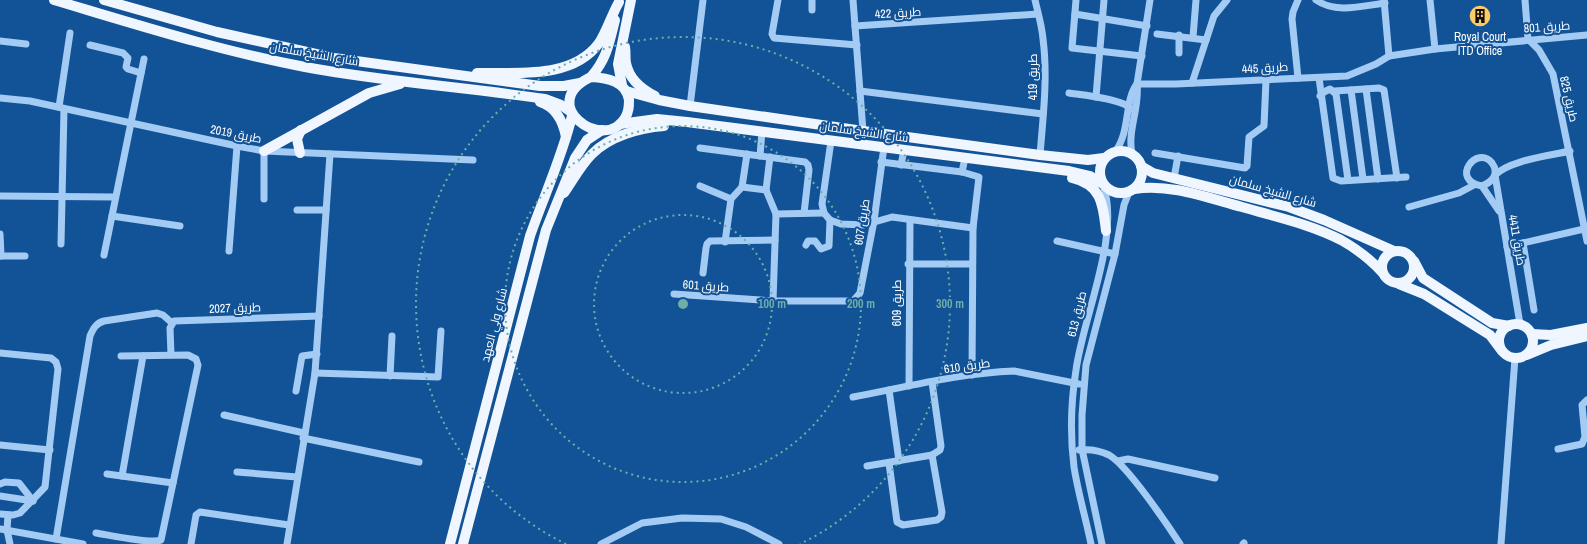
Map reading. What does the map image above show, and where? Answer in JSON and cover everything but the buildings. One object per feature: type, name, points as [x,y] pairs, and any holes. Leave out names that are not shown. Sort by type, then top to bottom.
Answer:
[{"type":"main road","name":"شارع الشيخ سلمان","points":[[54,0],[174,36],[253,56],[333,72],[514,94],[551,100],[572,114]]},
{"type":"main road","name":"شارع الشيخ سلمان","points":[[104,0],[180,22],[294,50],[334,58],[544,87],[564,86],[580,83]]},
{"type":"main road","points":[[463,544],[546,230],[554,207],[575,158],[587,140],[602,130],[620,124],[626,117],[629,107],[618,64],[631,0]]},
{"type":"main road","points":[[444,73],[542,72],[569,64],[587,54],[599,43],[619,1]]},
{"type":"main road","points":[[602,130],[587,127],[579,122],[572,114],[570,100],[580,83],[591,77],[602,64],[607,52],[619,1]]},
{"type":"main road","points":[[623,41],[625,61],[631,77],[645,91],[668,102]]},
{"type":"main road","points":[[591,77],[606,78],[624,88]]},
{"type":"main road","points":[[264,150],[369,93],[385,87],[412,82]]},
{"type":"main road","name":"شارع الشيخ سلمان","points":[[624,88],[668,102],[690,106],[1040,155],[1088,160],[1104,158]]},
{"type":"main road","points":[[514,94],[543,103],[552,108],[560,116],[566,137],[564,148]]},
{"type":"main road","name":"شارع ولي العهد","points":[[450,544],[530,236],[564,148],[572,114]]},
{"type":"main road","name":"شارع الشيخ سلمان","points":[[620,124],[657,119],[762,131],[1052,169],[1084,174],[1102,184]]},
{"type":"main road","points":[[554,207],[582,166],[600,147],[635,131],[649,127],[687,122]]},
{"type":"main road","points":[[300,153],[297,144],[301,130]]},
{"type":"main road","points":[[1115,152],[1132,154],[1141,166],[1141,179],[1139,185],[1132,191],[1115,192],[1102,184],[1100,166],[1104,158],[1115,152]]},
{"type":"main road","name":"شارع الشيخ سلمان","points":[[1141,166],[1153,173],[1288,207],[1324,220],[1394,251]]},
{"type":"main road","points":[[1052,169],[1065,176],[1081,180],[1096,191],[1103,207],[1106,231]]},
{"type":"main road","name":"شارع الشيخ سلمان","points":[[1132,191],[1146,187],[1171,189],[1290,221],[1341,240],[1366,256],[1382,272]]},
{"type":"main road","points":[[1520,357],[1529,352],[1533,344],[1532,334],[1529,329],[1515,325],[1492,323],[1423,278],[1414,261],[1404,252],[1394,251],[1384,259],[1382,272],[1388,280],[1424,294],[1490,335],[1502,351],[1520,357],[1551,344],[1587,336]]},
{"type":"main road","points":[[1399,284],[1410,278],[1415,267],[1414,261]]},
{"type":"main road","points":[[1502,351],[1499,340],[1501,334],[1515,325]]},
{"type":"main road","points":[[1532,334],[1551,335],[1587,328]]},
{"type":"street","points":[[690,106],[703,0]]},
{"type":"street","points":[[778,0],[772,34],[774,38],[857,45]]},
{"type":"street","points":[[812,0],[812,10]]},
{"type":"street","points":[[853,0],[863,131]]},
{"type":"street","name":"طريق 419","points":[[1035,0],[1043,38],[1044,59],[1043,114],[1040,155]]},
{"type":"street","points":[[1076,0],[1072,48],[1142,56]]},
{"type":"street","points":[[1096,97],[1104,0]]},
{"type":"street","points":[[1132,154],[1130,140],[1138,94],[1137,84],[1150,0]]},
{"type":"street","points":[[1193,37],[1196,0]]},
{"type":"street","points":[[1192,83],[1214,16],[1227,0]]},
{"type":"street","points":[[1298,0],[1292,19],[1298,78]]},
{"type":"street","points":[[1316,0],[1323,5],[1334,8],[1385,1],[1389,56]]},
{"type":"street","points":[[1430,0],[1435,49]]},
{"type":"street","points":[[1525,0],[1528,39]]},
{"type":"street","name":"طريق 422","points":[[855,26],[1038,14]]},
{"type":"street","points":[[1075,14],[1147,26]]},
{"type":"street","points":[[61,244],[62,108],[70,33]]},
{"type":"street","points":[[1157,34],[1179,35],[1206,40]]},
{"type":"street","points":[[1178,53],[1179,35]]},
{"type":"street","name":"طريق 801","points":[[1389,56],[1435,49],[1528,39],[1587,35]]},
{"type":"street","name":"طريق 825","points":[[1528,39],[1539,50],[1553,74],[1570,151],[1587,240]]},
{"type":"street","points":[[0,41],[26,44]]},
{"type":"street","points":[[90,45],[124,53],[128,58],[126,67],[141,73]]},
{"type":"street","name":"طريق 445","points":[[1137,84],[1347,76],[1376,64],[1389,56]]},
{"type":"street","points":[[104,255],[144,59]]},
{"type":"street","points":[[1318,78],[1331,175],[1335,180],[1406,177]]},
{"type":"street","points":[[1155,153],[1245,168],[1247,166],[1249,137],[1264,126],[1266,80]]},
{"type":"street","points":[[1115,152],[1124,134],[1132,92],[1137,84]]},
{"type":"street","points":[[1320,96],[1330,89],[1335,92],[1379,88],[1384,90],[1397,178]]},
{"type":"street","points":[[1366,89],[1378,179]]},
{"type":"street","points":[[1351,90],[1363,179]]},
{"type":"street","points":[[860,91],[1043,114]]},
{"type":"street","points":[[1335,92],[1348,180]]},
{"type":"street","points":[[1069,93],[1116,101],[1130,107],[1134,115]]},
{"type":"street","name":"طريق 2019","points":[[0,98],[25,100],[237,146],[264,150],[300,153],[473,160]]},
{"type":"street","points":[[760,156],[762,131]]},
{"type":"street","points":[[831,141],[822,204],[824,213],[834,223],[852,226],[864,225],[892,217],[910,221],[973,228]]},
{"type":"street","points":[[229,251],[237,146]]},
{"type":"street","name":"طريق 607","points":[[856,300],[860,293],[874,221],[884,147]]},
{"type":"street","points":[[700,148],[805,162],[808,165],[804,213]]},
{"type":"street","points":[[264,150],[264,199]]},
{"type":"street","points":[[901,165],[904,150]]},
{"type":"street","points":[[1495,175],[1494,167],[1490,160],[1482,158],[1474,159],[1469,164],[1466,172],[1468,180],[1474,185],[1482,186],[1491,183],[1500,169],[1570,151]]},
{"type":"street","points":[[287,544],[315,373],[330,154]]},
{"type":"street","points":[[725,242],[731,199],[742,187],[747,154]]},
{"type":"street","points":[[1174,178],[1178,156]]},
{"type":"street","points":[[770,158],[766,190],[776,214],[773,302]]},
{"type":"street","points":[[962,172],[965,158]]},
{"type":"street","points":[[881,162],[962,172],[979,177],[973,228],[972,375]]},
{"type":"street","name":"طريق 4411","points":[[1495,175],[1518,308],[1515,325]]},
{"type":"street","name":"طريق 613","points":[[1091,544],[1074,468],[1073,450],[1075,383],[1077,362],[1104,251],[1108,205],[1102,184]]},
{"type":"street","points":[[1409,207],[1459,193],[1474,185]]},
{"type":"street","points":[[700,186],[731,199]]},
{"type":"street","points":[[1482,186],[1501,213]]},
{"type":"street","points":[[742,187],[766,190]]},
{"type":"street","name":"طريق 613","points":[[1102,544],[1082,449],[1084,385],[1086,365],[1115,254],[1124,205],[1132,191]]},
{"type":"street","points":[[0,196],[115,197]]},
{"type":"street","points":[[297,210],[326,210]]},
{"type":"street","points":[[776,214],[824,213]]},
{"type":"street","points":[[112,216],[180,226]]},
{"type":"street","points":[[806,245],[808,241],[811,240],[815,241],[821,249],[829,246],[830,220]]},
{"type":"street","name":"طريق 609","points":[[909,386],[908,264],[910,221]]},
{"type":"street","points":[[1507,247],[1584,229]]},
{"type":"street","points":[[0,234],[0,256],[25,256]]},
{"type":"street","points":[[703,273],[706,244],[710,241],[725,242],[775,240]]},
{"type":"street","points":[[1057,241],[1115,254]]},
{"type":"street","points":[[1524,243],[1534,310]]},
{"type":"street","points":[[908,264],[972,264]]},
{"type":"street","name":"طريق 601","points":[[674,294],[773,302],[856,300]]},
{"type":"street","points":[[56,539],[90,336],[93,330],[97,324],[104,320],[157,313],[163,315],[172,323],[170,328],[171,355]]},
{"type":"street","name":"طريق 2027","points":[[172,323],[177,321],[319,316]]},
{"type":"street","points":[[315,373],[439,377],[441,331]]},
{"type":"street","points":[[390,376],[392,336]]},
{"type":"street","points":[[0,353],[48,357],[56,362],[58,369],[46,484],[43,490],[20,513],[3,514],[2,529],[10,544]]},
{"type":"street","points":[[296,391],[302,356],[317,354]]},
{"type":"street","points":[[96,532],[143,543],[158,542],[161,540],[198,365],[196,359],[191,355],[120,356]]},
{"type":"street","points":[[122,476],[143,356]]},
{"type":"street","points":[[1501,544],[1515,370],[1520,357]]},
{"type":"street","name":"طريق 610","points":[[853,397],[972,375],[1014,371],[1084,385]]},
{"type":"street","points":[[867,466],[932,455],[940,450],[941,446],[932,382]]},
{"type":"street","points":[[889,390],[899,461]]},
{"type":"street","points":[[1558,449],[1582,444],[1585,437],[1582,405],[1587,400]]},
{"type":"street","points":[[224,416],[418,462]]},
{"type":"street","points":[[0,445],[50,450]]},
{"type":"street","points":[[1073,450],[1082,449],[1104,452],[1118,461],[1180,544]]},
{"type":"street","points":[[889,463],[897,522],[903,525],[937,520],[941,517],[942,512],[932,455]]},
{"type":"street","points":[[1118,461],[1128,459],[1215,478]]},
{"type":"street","points":[[237,472],[297,477]]},
{"type":"street","points":[[107,474],[173,483]]},
{"type":"street","points":[[0,484],[5,482],[19,483],[33,501]]},
{"type":"street","points":[[0,496],[33,501]]},
{"type":"street","points":[[191,544],[196,515],[200,512],[289,525]]},
{"type":"street","points":[[601,544],[642,523],[682,518],[721,519],[746,527],[779,544]]},
{"type":"street","points":[[2,529],[71,543],[83,544]]},
{"type":"place","name":"Royal Court ITD Office","points":[[1480,16]]}]
